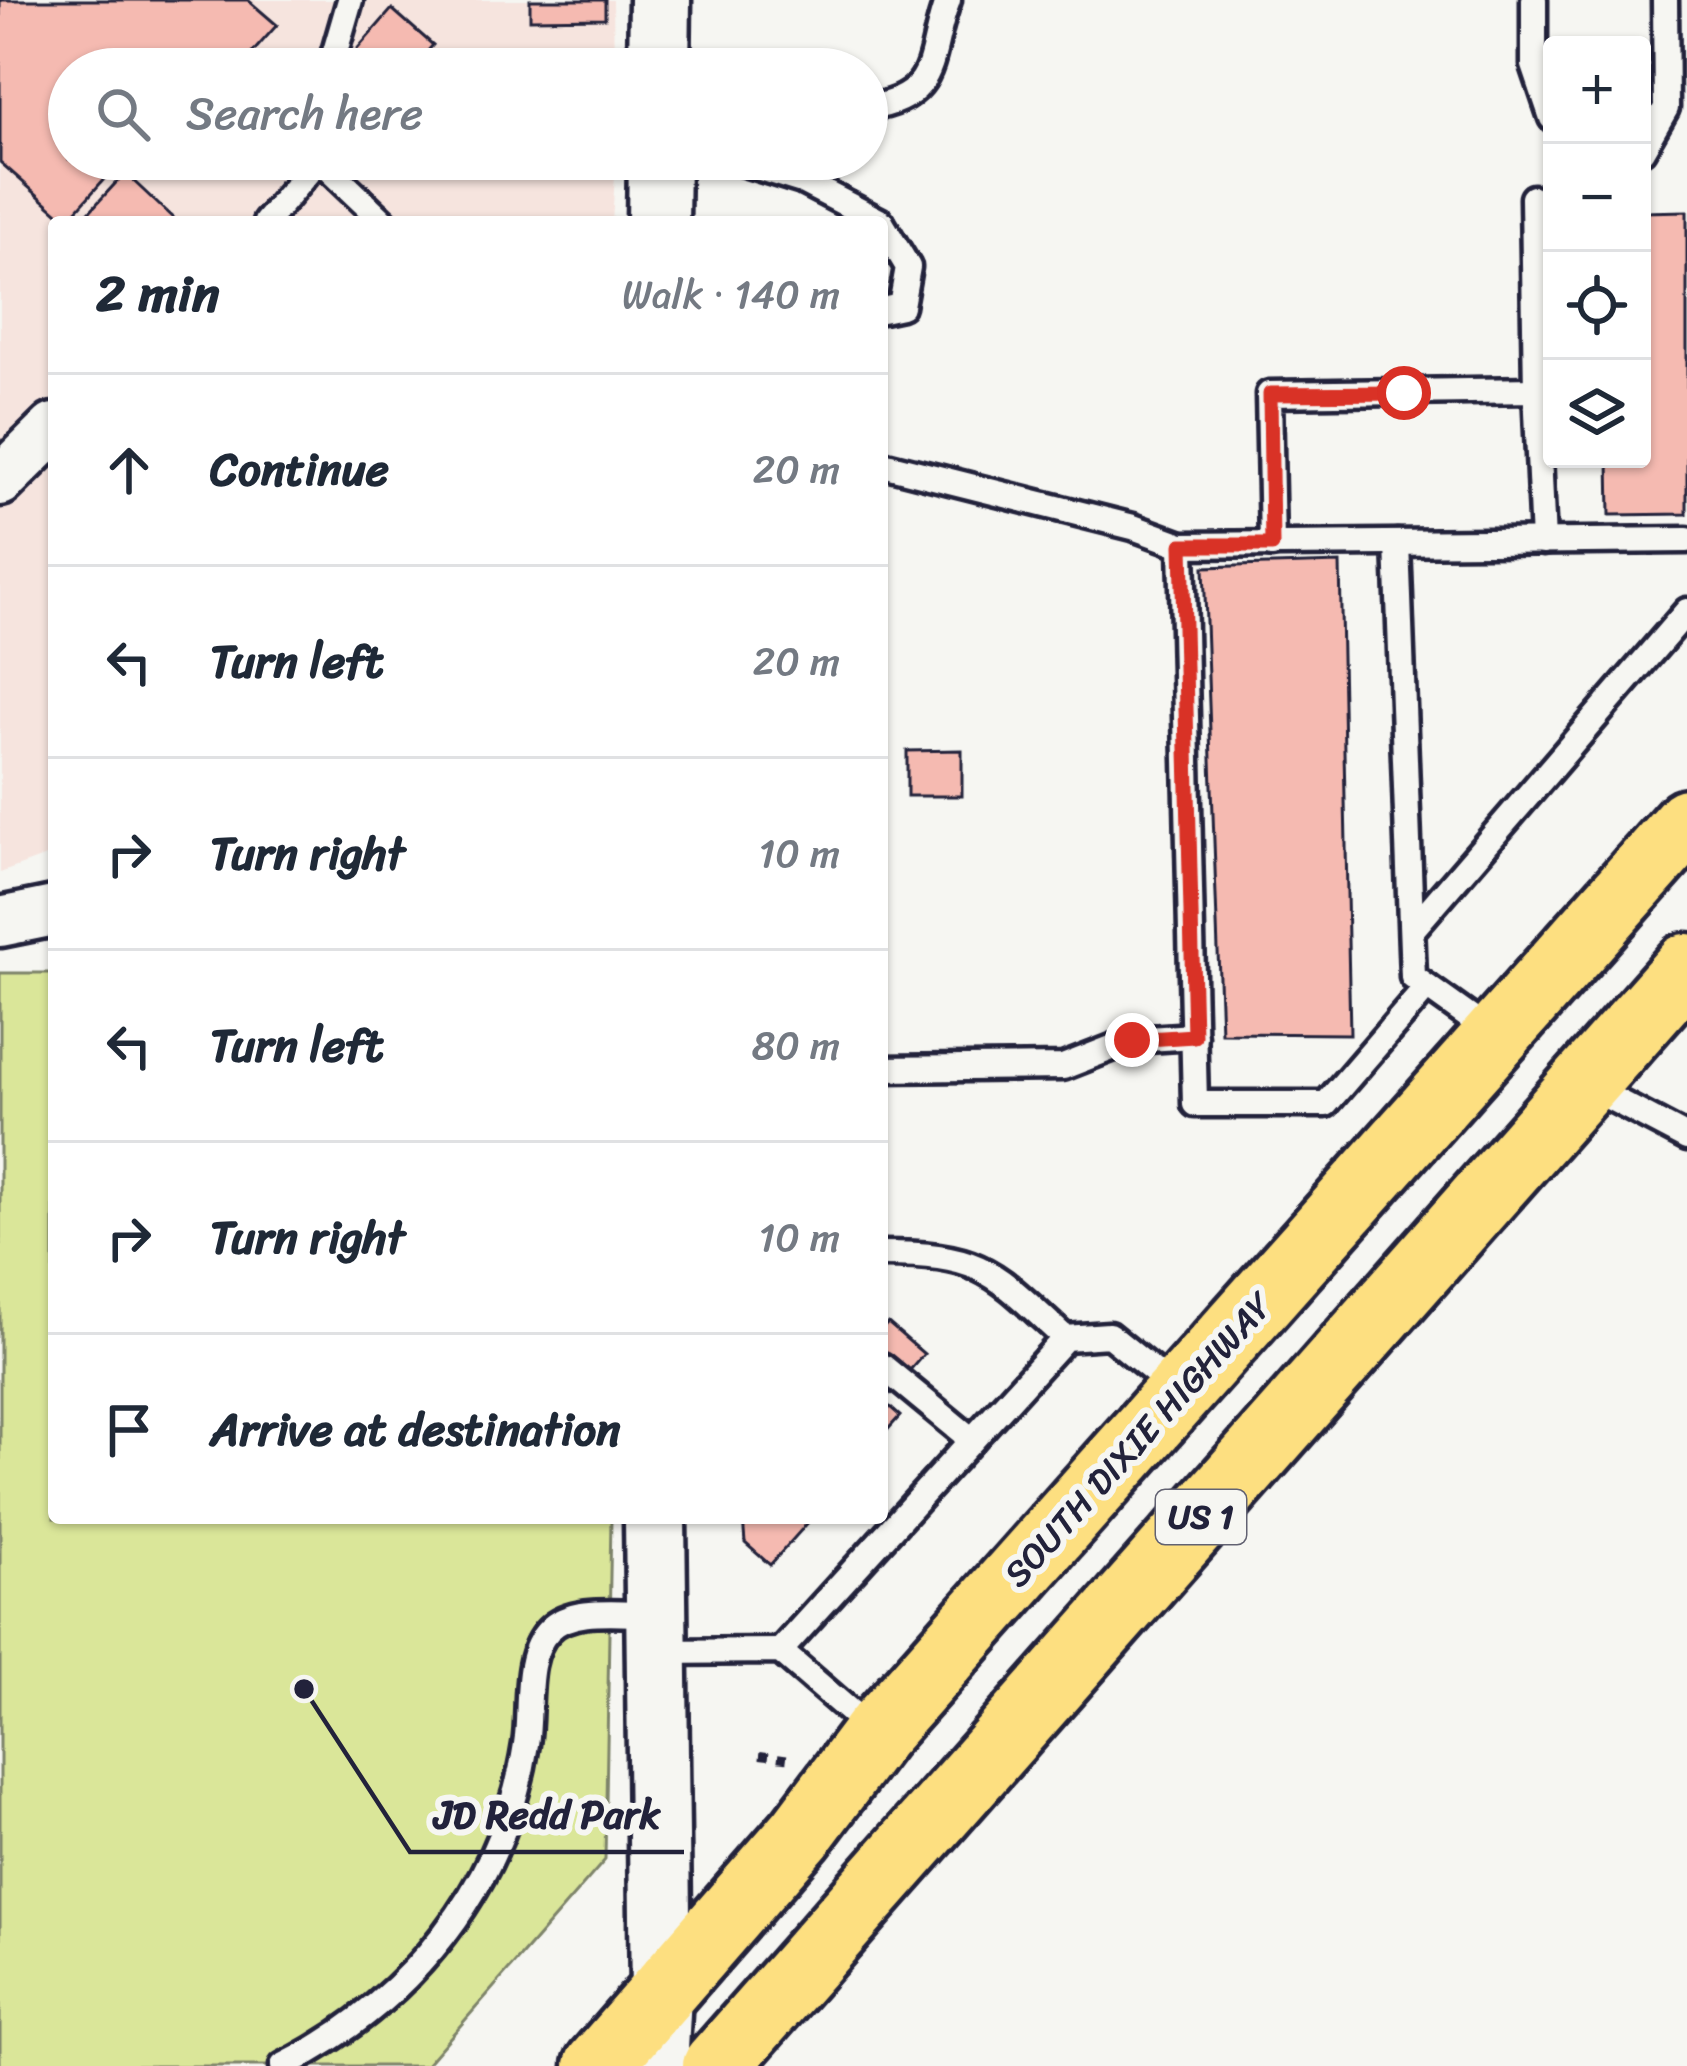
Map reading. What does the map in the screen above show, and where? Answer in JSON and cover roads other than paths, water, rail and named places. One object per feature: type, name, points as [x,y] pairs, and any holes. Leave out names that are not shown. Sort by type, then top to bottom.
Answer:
[{"type":"highway","name":"SOUTH DIXIE HIGHWAY","points":[[598,2066],[801,1833],[876,1733],[1687,822]]},
{"type":"highway","name":"US 1","points":[[716,2066],[1687,967]]},
{"type":"street","points":[[659,48],[660,0]]},
{"type":"street","points":[[658,180],[658,216]]},
{"type":"street","points":[[0,481],[48,434]]},
{"type":"street","points":[[0,922],[48,912]]},
{"type":"street","points":[[655,1524],[661,1995],[657,2066]]},
{"type":"lane","points":[[336,48],[350,0]]},
{"type":"lane","points":[[888,102],[910,95],[935,61],[948,0]]},
{"type":"lane","points":[[1534,0],[1534,65],[1543,92]]},
{"type":"lane","points":[[1645,144],[1666,108],[1665,0]]},
{"type":"lane","points":[[271,216],[301,180]]},
{"type":"lane","points":[[339,180],[378,216]]},
{"type":"lane","points":[[799,180],[868,216]]},
{"type":"lane","points":[[1533,198],[1543,542]]},
{"type":"lane","points":[[888,234],[908,267],[902,306],[888,309]]},
{"type":"lane","points":[[1272,545],[1270,394],[1536,390]]},
{"type":"lane","points":[[888,466],[1133,527],[1182,545],[1687,540]]},
{"type":"lane","points":[[1397,543],[1414,977],[1497,1037]]},
{"type":"lane","points":[[1182,545],[1195,1104],[1326,1104],[1427,987]]},
{"type":"lane","points":[[1412,930],[1687,610]]},
{"type":"lane","points":[[888,1069],[1063,1067],[1132,1040],[1194,1036]]},
{"type":"lane","points":[[1584,1084],[1687,1138]]},
{"type":"lane","points":[[888,1255],[946,1254],[992,1270],[1065,1338]]},
{"type":"lane","points":[[780,1651],[1065,1338],[1109,1335],[1181,1393]]},
{"type":"lane","points":[[888,1371],[971,1440]]},
{"type":"lane","points":[[283,2066],[360,2019],[411,1975],[466,1903],[502,1834],[518,1789],[534,1660],[547,1631],[574,1617],[780,1651],[876,1733]]},
{"type":"place","name":"JD Redd Park","points":[[304,1689]]}]
